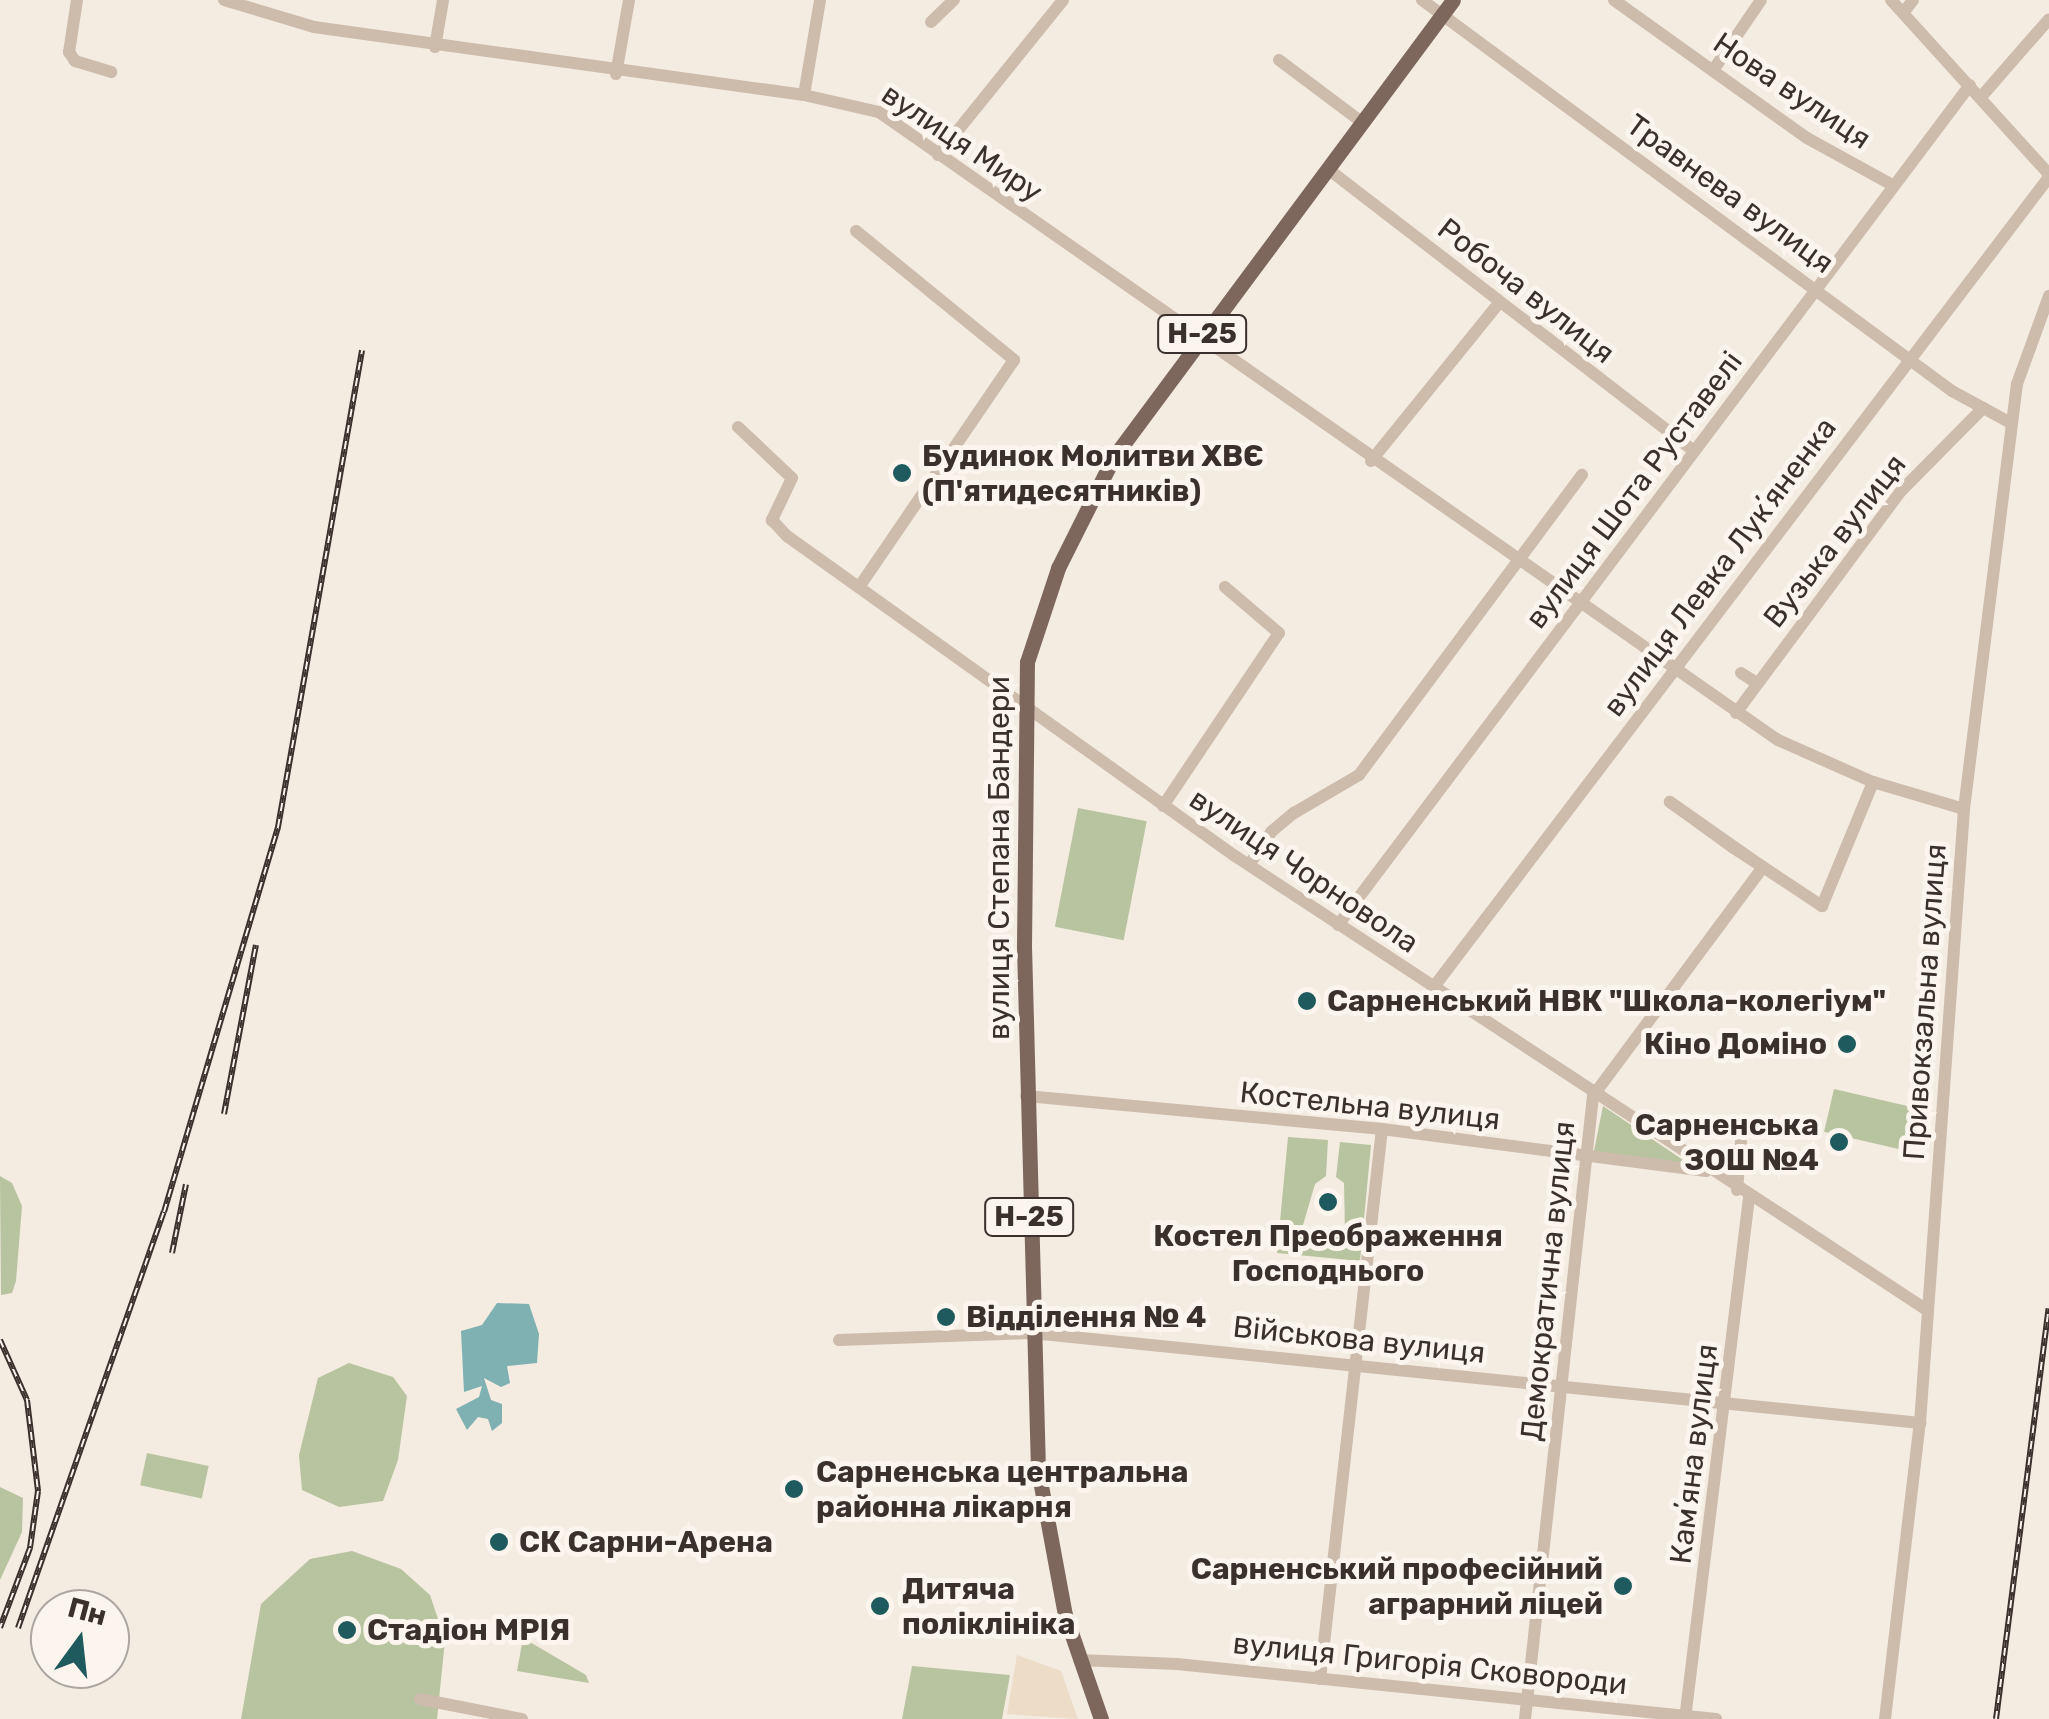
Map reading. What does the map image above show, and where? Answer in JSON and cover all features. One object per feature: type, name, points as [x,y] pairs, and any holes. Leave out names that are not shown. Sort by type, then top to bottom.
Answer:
[{"type":"main road","name":"вулиця Степана Бандери","points":[[1101,1719],[1078,1660],[1038,1470],[1026,1096],[1026,706],[1038,618],[1084,508],[1198,339],[1453,0]]},
{"type":"street","points":[[76,0],[69,52],[75,61],[111,72]]},
{"type":"street","name":"вулиця Миру","points":[[224,0],[314,28],[616,74],[804,96],[879,112],[1515,562],[1778,740],[1873,782],[1964,809]]},
{"type":"street","points":[[435,47],[443,0]]},
{"type":"street","points":[[616,74],[629,0]]},
{"type":"street","points":[[804,96],[820,0]]},
{"type":"street","points":[[930,22],[954,0]]},
{"type":"street","points":[[938,155],[1063,0]]},
{"type":"street","name":"Травнева вулиця","points":[[1422,0],[1817,290],[1983,408],[2011,423]]},
{"type":"street","name":"Нова вулиця","points":[[1614,0],[1807,138],[1894,186]]},
{"type":"street","points":[[1714,70],[1761,0]]},
{"type":"street","points":[[1891,0],[2049,175]]},
{"type":"street","points":[[1903,13],[1913,0]]},
{"type":"street","points":[[1981,96],[2049,20]]},
{"type":"street","points":[[1279,60],[1363,123]]},
{"type":"street","name":"вулиця Шота Руставелі","points":[[1338,925],[1970,85]]},
{"type":"street","name":"Робоча вулиця","points":[[1328,169],[1694,452]]},
{"type":"street","name":"вулиця Левка Лукʼяненка","points":[[1433,988],[2049,175]]},
{"type":"street","points":[[856,231],[1014,360],[859,586]]},
{"type":"street","name":"Привокзальна вулиця","points":[[1885,1719],[1920,1424],[1964,809],[2011,423],[2027,344],[2049,296]]},
{"type":"street","points":[[1372,461],[1498,302]]},
{"type":"street","name":"Вузька вулиця","points":[[1736,712],[1901,491],[1983,408]]},
{"type":"street","name":"вулиця Чорновола","points":[[738,427],[792,478],[772,520],[778,528],[1249,866],[1743,1194],[1927,1310]]},
{"type":"street","points":[[1249,866],[1271,832],[1294,812],[1360,775],[1582,476]]},
{"type":"street","points":[[1164,806],[1278,633],[1225,587]]},
{"type":"street","points":[[1741,672],[1757,684]]},
{"type":"street","points":[[1762,867],[1670,802],[1822,906],[1873,782]]},
{"type":"street","name":"Демократична вулиця","points":[[1525,1719],[1594,1096],[1762,867]]},
{"type":"street","name":"Костельна вулиця","points":[[1026,1096],[1382,1129],[1708,1171]]},
{"type":"street","points":[[1320,1679],[1382,1129]]},
{"type":"street","name":"Камʼяна вулиця","points":[[1685,1717],[1726,1403],[1743,1194],[1741,1141]]},
{"type":"street","name":"Військова вулиця","points":[[838,1340],[1032,1333],[1920,1424]]},
{"type":"street","name":"вулиця Григорія Сковороди","points":[[1078,1660],[1528,1698],[1716,1719]]},
{"type":"street","points":[[420,1699],[522,1719]]},
{"type":"green space","points":[[1078,808],[1147,821],[1124,940],[1055,927]]},
{"type":"green space","points":[[1834,1089],[1915,1108],[1905,1151],[1824,1132]]},
{"type":"green space","points":[[1603,1106],[1692,1166],[1594,1151]]},
{"type":"green space","points":[[1288,1137],[1328,1140],[1326,1176],[1315,1184],[1303,1225],[1323,1238],[1345,1232],[1344,1183],[1336,1177],[1340,1142],[1371,1145],[1360,1261],[1277,1253]]},
{"type":"green space","points":[[0,1176],[12,1183],[22,1206],[16,1281],[12,1293],[1,1295]]},
{"type":"green space","points":[[349,1363],[393,1377],[407,1396],[398,1460],[383,1501],[339,1507],[302,1490],[299,1455],[318,1378]]},
{"type":"green space","points":[[147,1453],[209,1466],[202,1498],[140,1485]]},
{"type":"green space","points":[[0,1487],[23,1498],[22,1532],[0,1580]]},
{"type":"green space","name":"Стадіон МРІЯ","points":[[352,1551],[401,1569],[430,1595],[445,1640],[437,1719],[241,1719],[261,1604],[310,1559]]},
{"type":"green space","points":[[523,1638],[586,1675],[589,1683],[517,1671]]},
{"type":"green space","points":[[912,1666],[1010,1675],[1002,1719],[902,1719]]},
{"type":"shaded area","points":[[1017,1655],[1061,1671],[1078,1719],[1007,1714]]},
{"type":"water","points":[[497,1303],[529,1304],[539,1334],[537,1363],[507,1366],[510,1383],[501,1387],[484,1378],[491,1400],[502,1404],[502,1423],[492,1431],[488,1419],[478,1417],[467,1430],[456,1409],[479,1397],[482,1386],[464,1392],[461,1331],[482,1325]]},
{"type":"railway","points":[[18,1628],[164,1212],[278,827],[362,350]]},
{"type":"railway","points":[[224,1114],[256,945]]},
{"type":"railway","points":[[172,1253],[186,1184]]},
{"type":"railway","points":[[1996,1719],[2049,1308]]},
{"type":"railway","points":[[0,1340],[27,1400],[38,1491],[30,1548],[0,1628]]},
{"type":"place","name":"Будинок Молитви ХВЄ (П'ятидесятників)","points":[[902,473]]},
{"type":"place","name":"Сарненський НВК \"Школа-колегіум\"","points":[[1307,1001]]},
{"type":"place","name":"Кіно Доміно","points":[[1847,1044]]},
{"type":"place","name":"Сарненська ЗОШ №4","points":[[1839,1142]]},
{"type":"place","name":"Костел Преображення Господнього","points":[[1328,1202]]},
{"type":"place","name":"Відділення № 4","points":[[946,1317]]},
{"type":"place","name":"Сарненська центральна районна лікарня","points":[[794,1489]]},
{"type":"place","name":"СК Сарни-Арена","points":[[499,1542]]},
{"type":"place","name":"Сарненський професійний аграрний ліцей","points":[[1623,1586]]},
{"type":"place","name":"Дитяча поліклініка","points":[[880,1606]]},
{"type":"place","name":"Стадіон МРІЯ","points":[[347,1630]]}]
